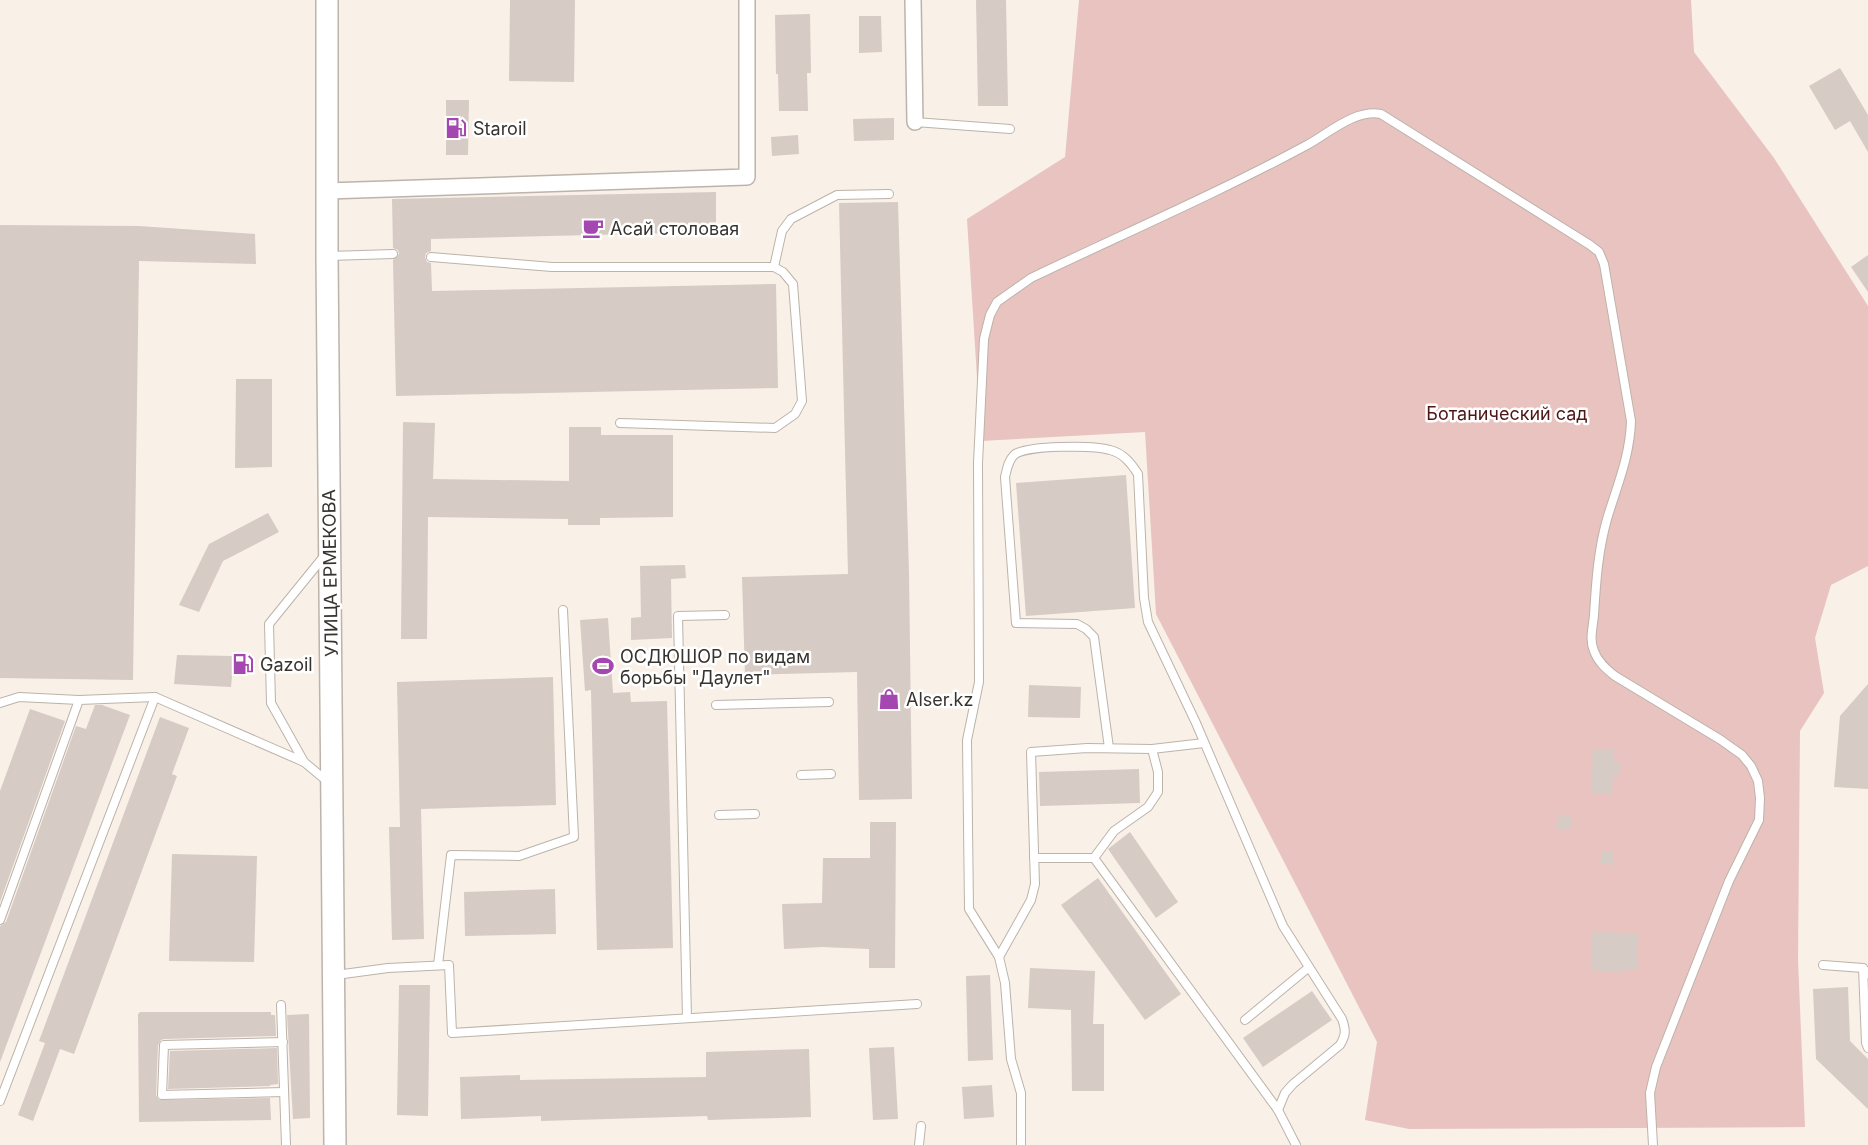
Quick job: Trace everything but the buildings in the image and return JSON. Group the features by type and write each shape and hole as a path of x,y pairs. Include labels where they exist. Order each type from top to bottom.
{"main road":[{"name":"УЛИЦА ЕРМЕКОВА","path":"327,0 329,549 335,1145"}],"street":[{"path":"327,191 747,177 747,0"},
{"path":"913,0 915,122"}],"lane":[{"path":"1021,1145 1021,1093 1011,1059 1005,983 999,957 969,909 967,740 979,682 978,463 984,339 990,315 997,302 1031,278 1278,161 1353,118 1371,112 1381,114 1599,252 1604,264 1631,421 1627,457 1599,556 1591,635 1593,650 1601,663 1615,676 1742,755 1752,766 1758,781 1761,798 1759,820 1730,881 1656,1067 1650,1093 1653,1145"},
{"path":"915,122 1010,129"},
{"path":"774,267 782,231 792,219 837,195 889,194"},
{"path":"327,256 393,254"},
{"path":"431,257 552,267 774,267 783,272 793,284 802,401 795,414 775,428 620,423"},
{"path":"1109,748 1094,637 1077,624 1016,623 1005,477 1009,462 1015,454 1025,450 1090,447 1111,450 1132,464 1138,474 1144,598 1148,622 1204,743 1283,926 1342,1019 1345,1028 1345,1037 1340,1045 1293,1084 1285,1093 1278,1110"},
{"path":"304,762 271,703 269,624 329,549"},
{"path":"438,965 451,855 519,856 574,837 563,610"},
{"path":"687,1018 678,616 725,615"},
{"path":"0,703 19,697 79,700 154,698 304,762 332,785"},
{"path":"0,1101 154,698"},
{"path":"0,920 79,700"},
{"path":"716,705 829,702"},
{"path":"999,957 1031,900 1035,884 1031,752 1152,748 1204,743"},
{"path":"1094,858 1114,831 1148,807 1158,792 1160,784 1152,748"},
{"path":"801,775 831,774"},
{"path":"719,814 755,814"},
{"path":"1034,858 1094,858"},
{"path":"1094,858 1278,1110 1296,1145"},
{"path":"333,975 388,968 449,965 452,1033 917,1004"},
{"path":"1823,965 1865,971 1866,1043 1868,1048"},
{"path":"1245,1020 1308,968"},
{"path":"282,1005 286,1145"},
{"path":"283,1042 164,1045 162,1095 284,1092"},
{"path":"919,1145 921,1126"}],"green space":[{"name":"Ботанический сад","path":"1079,0 1691,0 1694,52 1774,158 1868,306 1868,566 1831,585 1815,638 1824,693 1800,731 1798,960 1805,1127 1409,1129 1365,1120 1377,1042 1156,614 1145,432 981,441 967,219 1065,157"}],"place":[{"name":"Staroil","path":"456,128"},
{"name":"Асай столовая","path":"593,228"},
{"name":"Gazoil","path":"243,664"},
{"name":"ОСДЮШОР по видам борьбы \"Даулет\"","path":"603,666"},
{"name":"Alser.kz","path":"889,699"}]}
